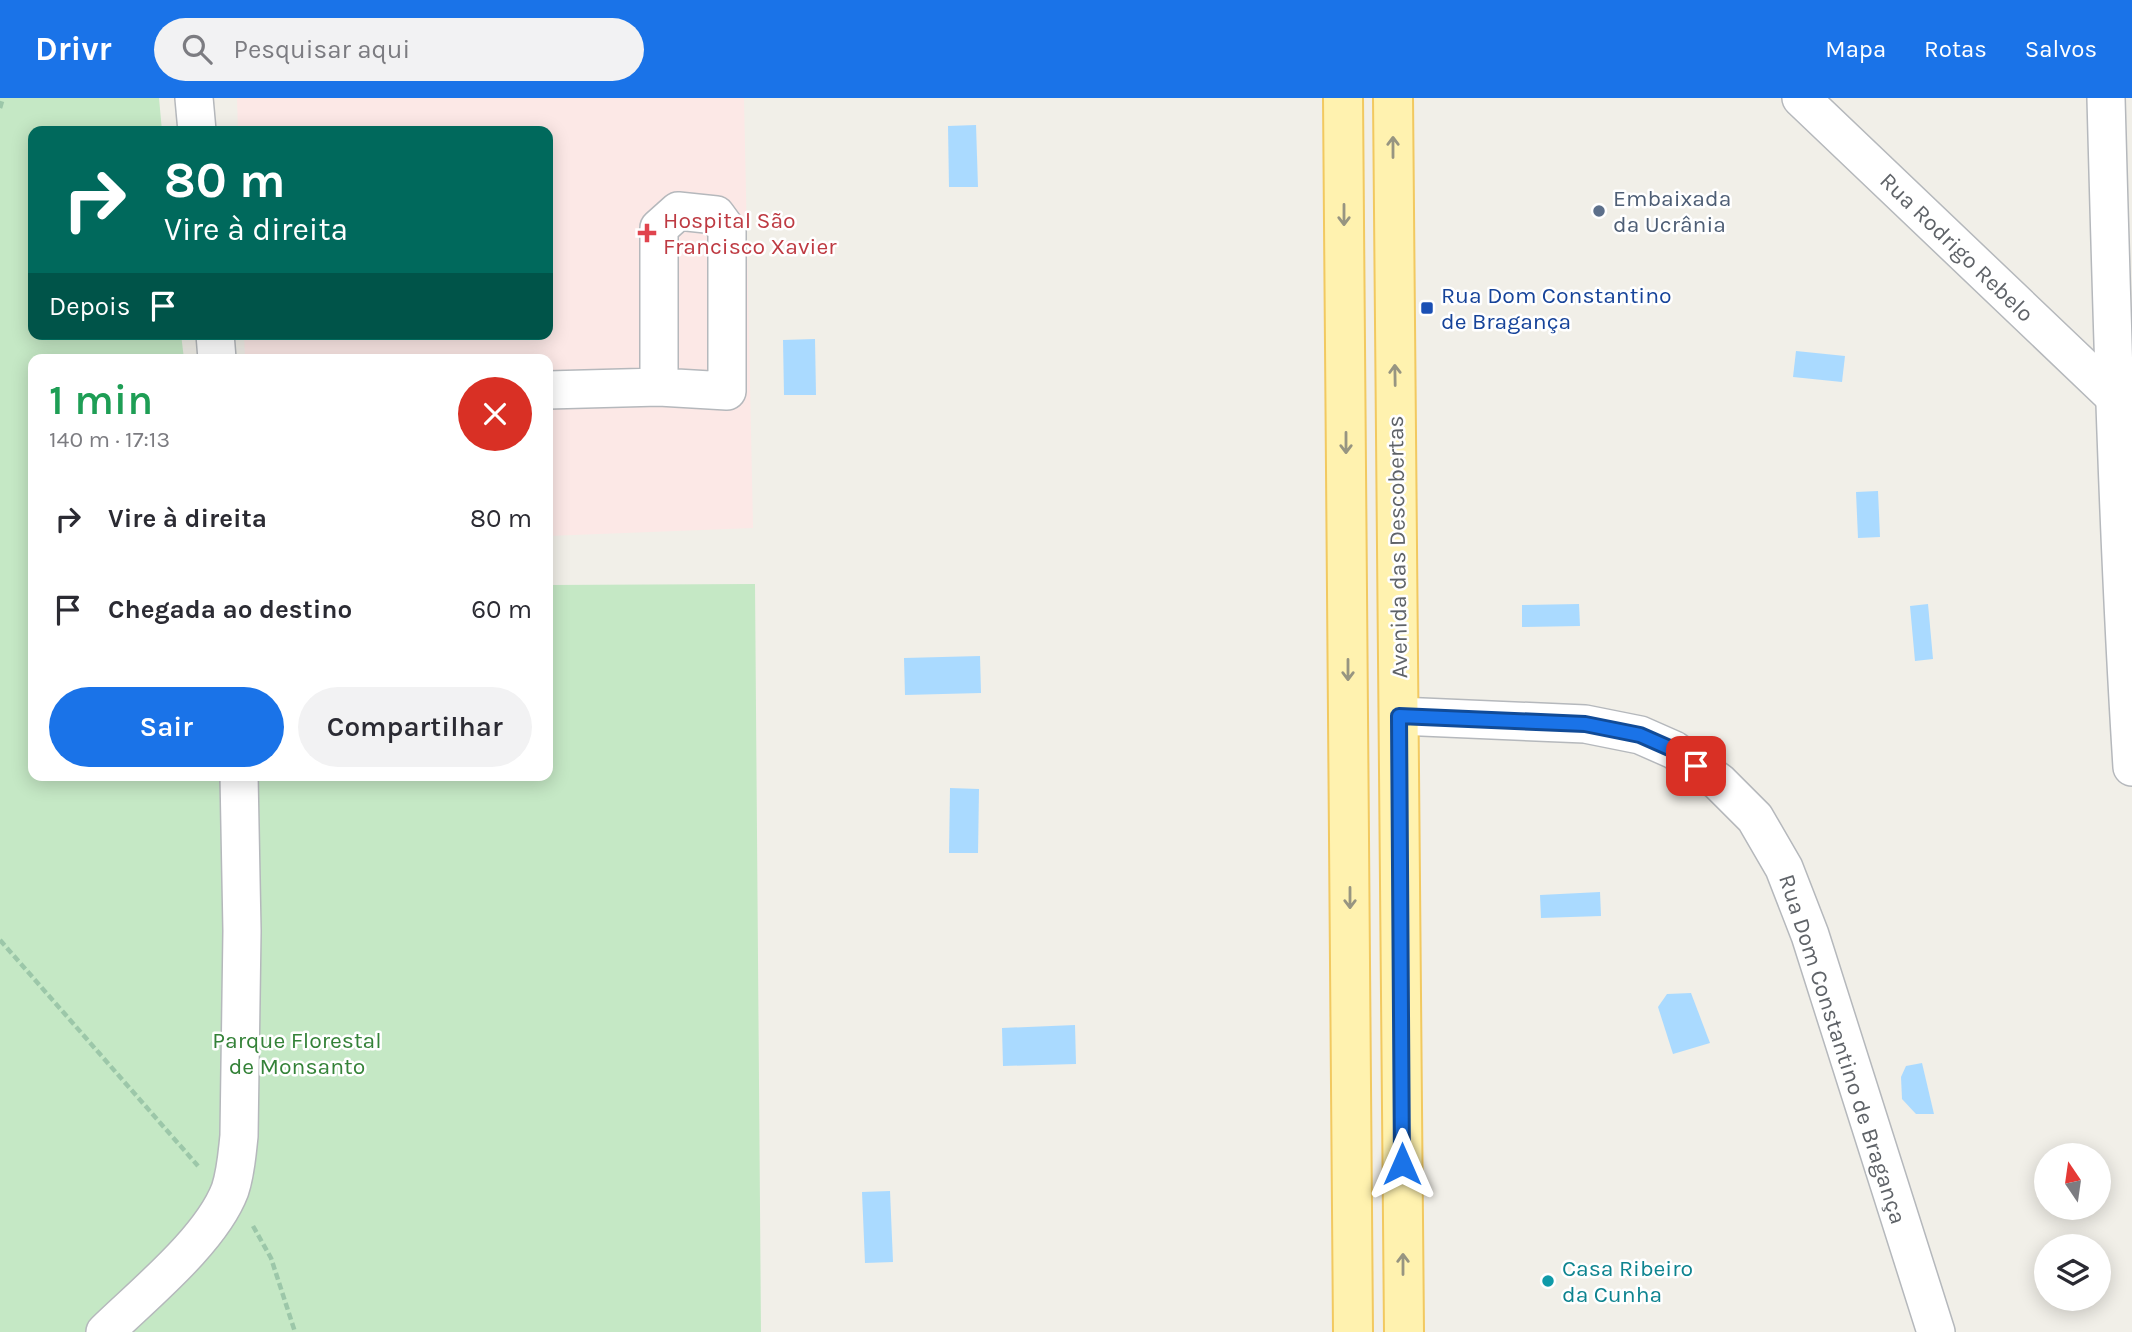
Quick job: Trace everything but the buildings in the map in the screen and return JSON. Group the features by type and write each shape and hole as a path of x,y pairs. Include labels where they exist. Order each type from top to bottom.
{"main road":[{"path":"1343,98 1353,1332"},
{"name":"Avenida das Descobertas","path":"1393,98 1404,1332"}],"street":[{"path":"194,98 197,126"},
{"name":"Rua Rodrigo Rebelo","path":"1801,98 2123,405"},
{"path":"2106,98 2123,405 2122,615 2132,767"},
{"path":"553,390 659,387 727,391 727,230 716,215 678,211 659,228 659,387"},
{"path":"2122,615 2132,577"},
{"name":"Rua Dom Constantino de Bragança","path":"1399,716 1585,724 1640,735 1674,750 1719,782 1755,818 1784,868 1810,935 1936,1332"},
{"path":"105,1332 201,1237 218,1214 229,1191 236,1166 239,1136 242,930 239,781"}],"path":[{"path":"0,108 3,98"},
{"path":"0,940 203,1171 229,1191 244,1210 271,1258 295,1332"}],"shaded area":[{"name":"Hospital São Francisco Xavier","path":"237,98 744,98 753,528 553,536 553,354 245,354 244,340 553,340 553,126 238,126"}],"green space":[{"name":"Parque Florestal de Monsanto","path":"0,98 159,98 162,126 28,126 28,340 182,340 183,354 28,354 28,781 553,781 553,585 755,584 761,1332 0,1332"}],"water":[{"path":"976,125 978,187 949,187 948,126"},
{"path":"815,339 816,395 784,395 783,340"},
{"path":"1796,351 1845,356 1842,382 1793,377"},
{"path":"1878,491 1880,537 1858,538 1856,492"},
{"path":"1579,604 1580,626 1522,627 1522,605"},
{"path":"1928,604 1933,659 1915,661 1910,606"},
{"path":"980,656 981,693 905,695 904,658"},
{"path":"950,788 979,789 978,853 949,853"},
{"path":"1600,892 1601,916 1541,918 1540,895"},
{"path":"1691,993 1710,1043 1673,1054 1658,1007 1667,994"},
{"path":"1075,1025 1076,1064 1003,1066 1002,1028"},
{"path":"1922,1063 1934,1114 1916,1114 1902,1099 1901,1077 1906,1066"},
{"path":"890,1191 893,1262 865,1263 862,1192"}],"place":[{"name":"Embaixada da Ucrânia","path":"1599,211"},
{"name":"Hospital São Francisco Xavier","path":"647,233"},
{"name":"Rua Dom Constantino de Bragança","path":"1427,308"},
{"name":"Casa Ribeiro da Cunha","path":"1548,1281"}],"route":[{"path":"1402,1164 1399,716 1585,724 1640,735 1674,750 1696,766"}]}
